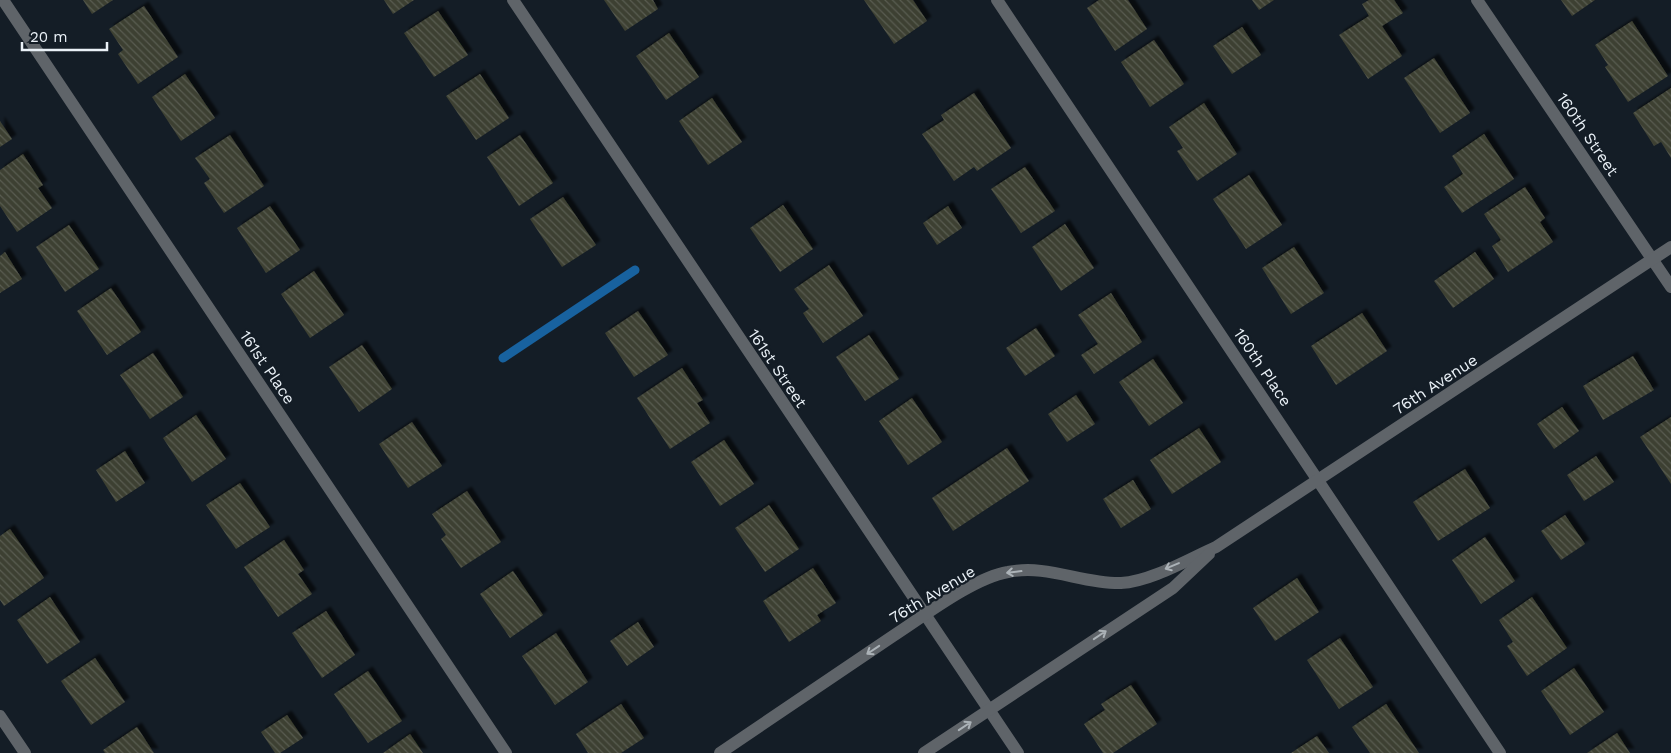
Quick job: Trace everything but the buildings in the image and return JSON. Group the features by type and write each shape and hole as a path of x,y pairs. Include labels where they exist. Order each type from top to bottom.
{"street":[{"name":"161st Place","path":"3,0 506,753"},
{"name":"161st Street","path":"512,0 1018,753"},
{"name":"160th Place","path":"997,0 1500,753"},
{"name":"160th Street","path":"1477,0 1671,287"},
{"name":"76th Avenue","path":"720,753 925,615 985,580 1008,572 1035,570 1061,572 1095,581 1122,583 1141,580 1216,547 1671,247"},
{"name":"76th Avenue","path":"924,753 1173,588 1216,547"},
{"path":"0,716 25,753"}],"waterway":[{"path":"503,358 635,270"}]}
